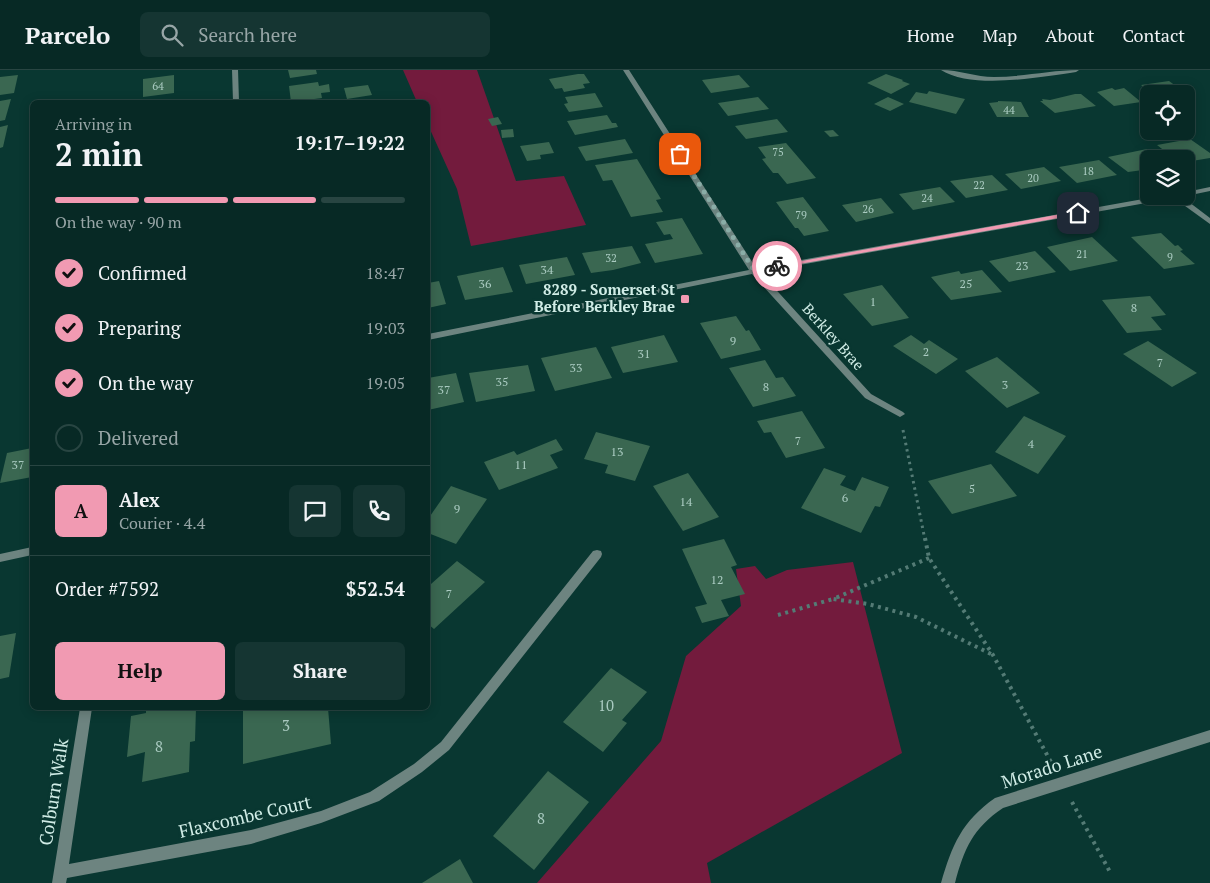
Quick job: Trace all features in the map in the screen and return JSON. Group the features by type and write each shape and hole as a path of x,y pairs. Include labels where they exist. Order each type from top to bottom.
{"street":[{"path":"235,70 236,100"},
{"name":"Berkley Brae","path":"626,70 754,270 868,396 900,414"},
{"path":"944,70 974,78 1000,80 1076,70"},
{"path":"1195,192 1210,189"},
{"path":"430,338 754,270 1140,202"},
{"path":"1187,205 1210,222"},
{"path":"0,558 30,551"},
{"name":"Flaxcombe Court","path":"60,877 250,838 321,818 374,797 418,768 445,746 597,554"},
{"name":"Colburn Walk","path":"60,877 86,710"},
{"name":"Morado Lane","path":"948,883 954,859 966,835 982,814 1000,803 1210,736"}],"path":[{"path":"833,599 868,604 916,617 993,655 929,558 900,414"},
{"path":"778,615 833,599 929,558"}],"shaded area":[{"path":"403,70 477,70 516,181 564,176 586,225 471,246 457,189 430,129 430,100 416,100"},
{"path":"853,562 902,753 707,863 711,883 537,883 661,741 686,656 741,606 736,569 755,566 766,579 787,570"}],"building":[{"path":"288,70 316,70 317,74 290,78"},
{"path":"584,74 590,83 583,84 585,88 564,92 562,88 555,89 549,79"},
{"path":"886,74 910,84 891,94 867,83"},
{"path":"18,75 14,93 0,95 0,77"},
{"path":"174,75 174,93 143,97 143,79"},
{"path":"739,75 750,87 711,93 702,80"},
{"path":"1169,81 1175,85 1141,85"},
{"path":"318,82 319,86 329,84 330,92 321,93 322,98 291,100 289,86"},
{"path":"368,85 372,95 347,99 344,88"},
{"path":"1112,88 1115,90 1124,88 1140,102 1114,106 1097,92"},
{"path":"929,91 965,99 956,114 909,102 916,92 927,94"},
{"path":"595,93 603,107 569,112 564,104 568,103 565,97"},
{"path":"1081,94 1096,106 1055,113 1040,101 1043,101 1042,99 1050,100"},
{"path":"758,97 769,109 728,116 718,103"},
{"path":"888,97 904,104 890,111 874,104"},
{"path":"11,99 5,120 0,121 0,101"},
{"path":"998,101 1021,102 1029,117 997,117 989,103"},
{"path":"607,115 612,123 616,123 618,127 575,135 567,121"},
{"path":"498,117 502,124 492,126 488,119"},
{"path":"777,119 788,132 746,139 735,126"},
{"path":"8,125 3,147 0,148 0,127"},
{"path":"513,129 514,137 502,138 501,130"},
{"path":"833,130 839,136 830,137 824,131"},
{"path":"625,139 633,153 586,161 578,147"},
{"path":"1191,140 1210,153 1210,158 1195,160 1195,150 1163,150 1157,145"},
{"path":"549,142 554,153 540,155 541,159 527,161 520,146"},
{"path":"786,143 816,178 787,184 778,173 773,173 762,159 766,158 758,147"},
{"path":"1140,150 1140,170 1128,172 1108,157"},
{"path":"637,159 661,199 656,200 663,212 631,217 612,180 603,181 595,165"},
{"path":"1099,160 1117,175 1077,183 1059,167"},
{"path":"1044,167 1061,181 1021,189 1005,174"},
{"path":"992,175 1008,190 966,198 950,181"},
{"path":"940,187 955,202 913,210 899,194"},
{"path":"803,197 829,231 804,236 798,228 795,228 776,202"},
{"path":"881,198 894,213 856,222 842,205"},
{"path":"682,218 703,254 655,263 645,244 673,239 670,234 664,235 656,222"},
{"path":"1161,233 1175,246 1178,245 1183,250 1180,251 1195,264 1164,269 1131,237"},
{"path":"1092,237 1118,261 1070,271 1047,247"},
{"path":"632,246 641,263 613,270 591,273 582,253"},
{"path":"1035,251 1056,272 1009,282 989,261"},
{"path":"567,257 575,275 526,284 519,265"},
{"path":"503,267 513,292 465,300 457,276"},
{"path":"982,270 1002,292 951,300 931,277 959,271 961,274"},
{"path":"439,281 446,304 430,308 430,283"},
{"path":"882,285 909,318 872,326 843,294"},
{"path":"1150,296 1166,315 1151,317 1162,330 1127,333 1102,300"},
{"path":"736,316 746,331 749,330 761,350 721,359 700,323"},
{"path":"664,335 678,362 623,373 611,347"},
{"path":"911,335 924,344 929,340 958,359 936,374 893,346"},
{"path":"1148,341 1197,373 1172,387 1123,354"},
{"path":"596,347 612,378 555,391 541,358"},
{"path":"997,357 1040,393 1007,408 965,371"},
{"path":"765,360 776,378 783,377 796,396 753,407 729,368"},
{"path":"528,365 535,391 476,402 469,373"},
{"path":"456,373 464,402 430,410 430,378"},
{"path":"802,411 825,448 786,458 771,432 764,433 757,421"},
{"path":"1024,416 1066,436 1038,474 995,452"},
{"path":"596,432 650,446 635,481 605,473 608,465 584,459"},
{"path":"556,439 563,450 550,455 558,468 499,490 484,462 514,451 517,455"},
{"path":"30,448 30,477 0,483 7,453"},
{"path":"991,464 1017,496 952,514 928,481"},
{"path":"824,468 846,476 840,485 855,491 862,477 889,487 880,507 875,506 861,533 801,508"},
{"path":"688,473 719,517 683,531 653,486"},
{"path":"451,486 487,499 456,544 430,534 430,516"},
{"path":"724,539 737,565 731,567 745,594 721,600 729,616 702,623 695,607 707,604 682,549"},
{"path":"457,561 485,582 434,629 430,626 431,584"},
{"path":"16,633 9,677 0,679 0,636"},
{"path":"611,668 647,692 622,720 627,723 603,752 563,722"},
{"path":"146,710 196,710 195,741 190,742 189,772 142,782 145,752 127,757 131,716 146,713"},
{"path":"243,710 328,710 331,744 243,764"},
{"path":"548,771 589,802 534,870 493,836"},
{"path":"460,859 473,883 422,883"}],"way so far":[{"path":"680,154 754,270 777,266"}],"place":[{"name":"8289 - Somerset St Before Berkley Brae","path":"685,299"}],"route":[{"path":"777,266 1078,213"}]}
